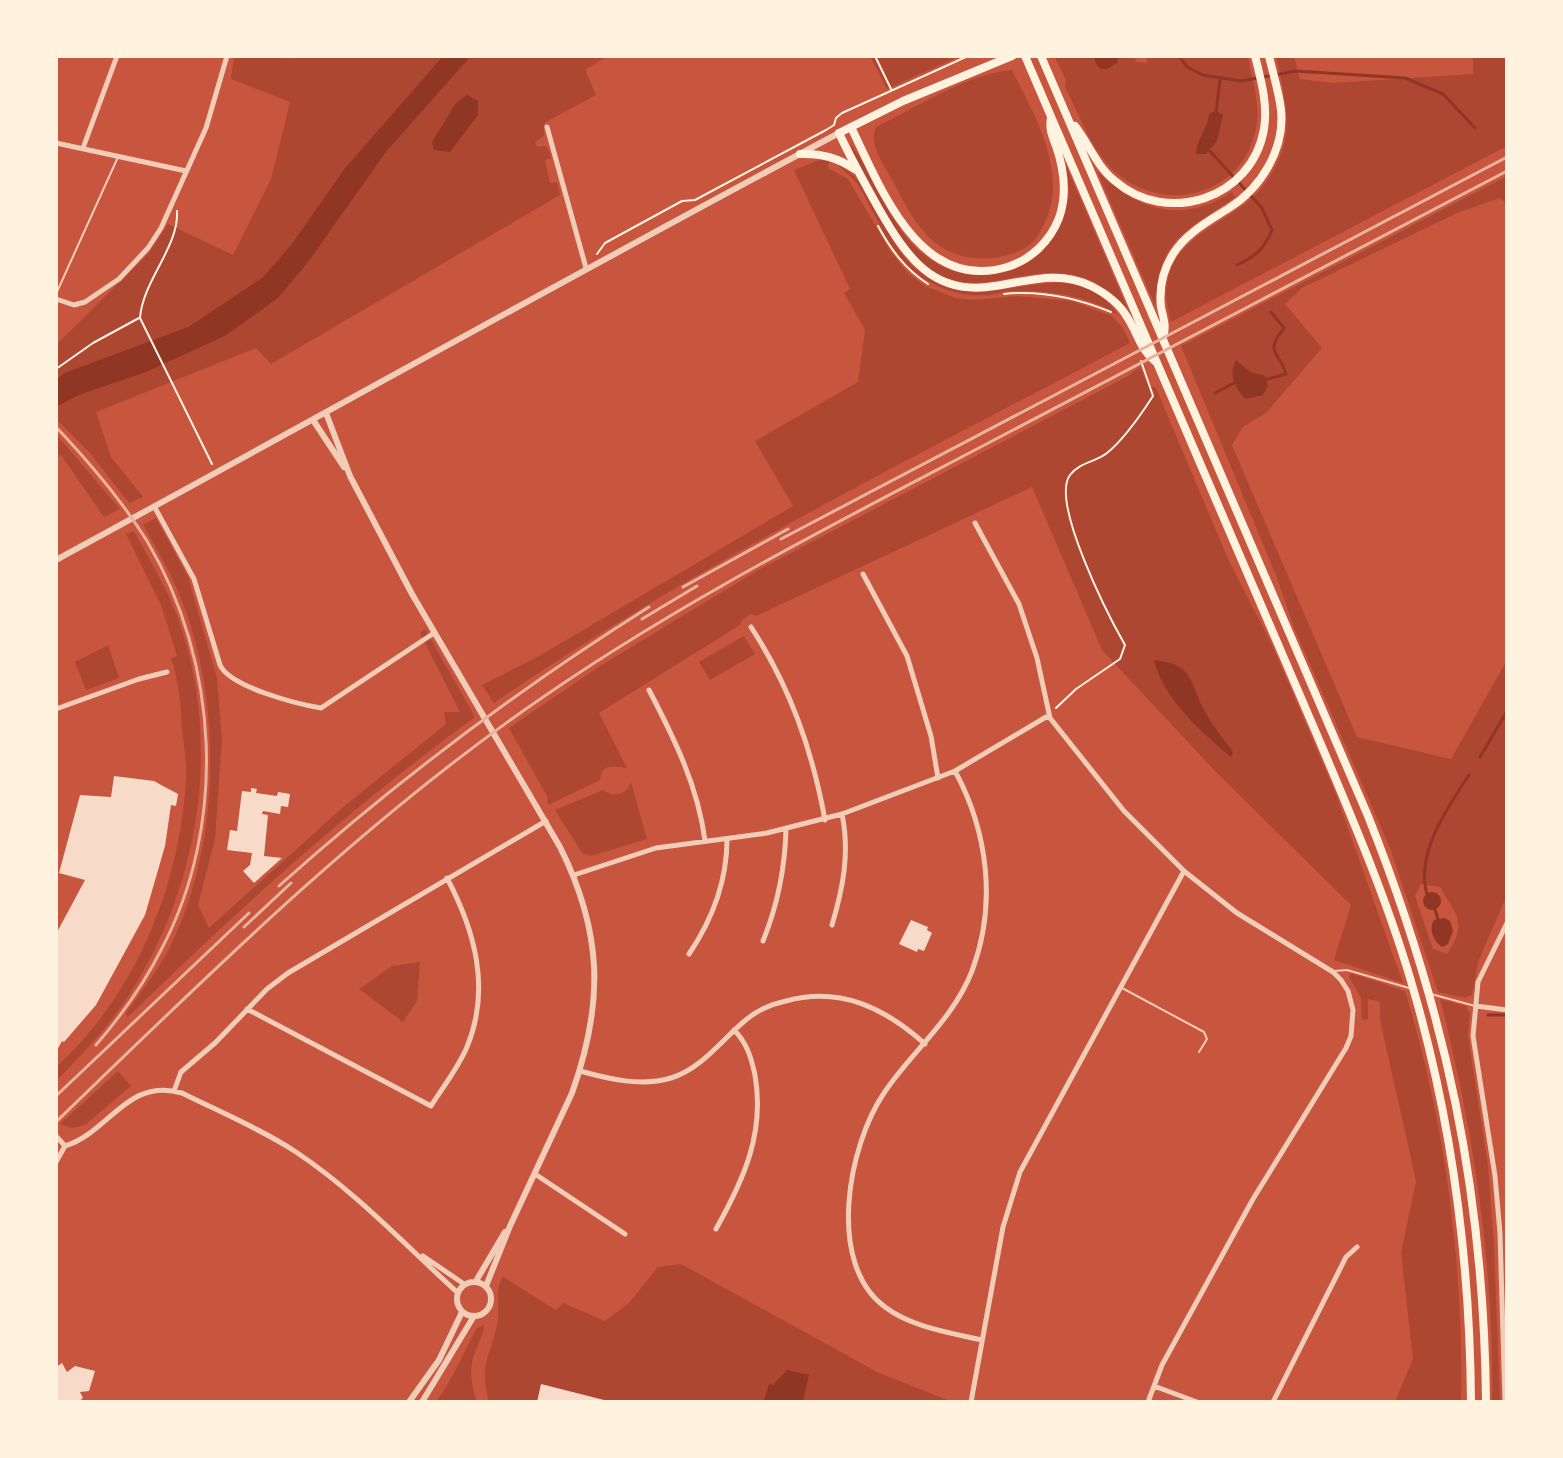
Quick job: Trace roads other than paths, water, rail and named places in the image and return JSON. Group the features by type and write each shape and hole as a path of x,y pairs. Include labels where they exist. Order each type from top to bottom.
{"main road":[{"path":"1012,56 903,101 839,133 857,171 908,256 922,269 954,286 973,289 1036,278 1072,279 1088,284 1116,302 1138,329"},
{"path":"1025,56 1138,329 1157,362 1354,821 1414,989 1448,1132 1468,1303 1471,1402"},
{"path":"1067,115 1101,166 1114,181 1132,193 1151,201 1188,204 1206,199 1236,181 1255,156 1264,131 1263,91 1255,56"},
{"path":"1043,59 1159,319 1163,337 1368,816 1404,912 1429,993 1462,1130 1476,1218 1483,1302 1486,1402"},
{"path":"1159,319 1163,279 1175,250 1185,238 1247,194 1266,171 1279,140 1281,118 1270,61"},
{"path":"851,127 901,221 919,245 936,259 956,268 992,271 1029,257 1051,234 1059,218 1064,186 1059,158 1049,130 1051,117"},
{"path":"800,154 817,153 834,158 857,171"}],"street":[{"path":"83,148 117,56"},
{"path":"56,297 74,305 85,302 119,279 148,248 161,228 206,128 227,56"},
{"path":"547,127 586,268"},
{"path":"56,560 586,268 839,133"},
{"path":"56,143 186,171"},
{"path":"326,413 350,476"},
{"path":"313,420 350,476 434,633 546,821 574,875 592,930 596,966 592,1026 580,1071 486,1286"},
{"path":"154,506 194,579 223,673 233,679 321,708 434,633"},
{"path":"975,523 1019,604 1037,658 1050,718 1124,811 1184,871 1258,928 1333,972 1348,991 1353,1010 1351,1036 1346,1048 1253,1199 1148,1402"},
{"path":"863,574 907,656 931,736 938,778"},
{"path":"751,627 772,658 798,716 818,780 825,820"},
{"path":"56,709 167,672"},
{"path":"649,690 676,742 692,784 705,841"},
{"path":"574,875 656,848 727,839 825,820 955,771 1046,717 1050,718"},
{"path":"955,771 979,829 986,880 986,906 979,948 965,986 945,1019 882,1096 861,1142 852,1177 850,1203 853,1255 862,1283 882,1306 906,1319 982,1340"},
{"path":"832,925 846,859 842,814"},
{"path":"174,1091 181,1072 215,1043 267,989 319,953 546,821"},
{"path":"763,941 781,887 786,829"},
{"path":"689,954 701,936 719,893 727,839"},
{"path":"971,1402 1003,1227 1020,1172 1184,871"},
{"path":"247,1009 431,1106 468,1045 479,996 477,954 470,927 447,878"},
{"path":"1505,1402 1500,1233 1495,1176 1473,1036 1478,982 1507,923"},
{"path":"580,1071 631,1081 671,1078 697,1066 751,1015 796,998 831,997 874,1007 891,1016 925,1044"},
{"path":"1476,1006 1507,1010"},
{"path":"716,1229 748,1167 758,1119 751,1057 743,1039 734,1030"},
{"path":"56,1162 65,1146 77,1142 138,1095 151,1090 174,1091 293,1150 323,1171 412,1248 458,1293"},
{"path":"56,1136 65,1146"},
{"path":"535,1174 625,1234"},
{"path":"476,1281 510,1226"},
{"path":"1273,1402 1346,1257 1357,1247"},
{"path":"412,1248 464,1284"},
{"path":"476,1281 486,1286 491,1304 482,1314 474,1316 462,1312 458,1306 458,1293 464,1284 476,1281"},
{"path":"409,1402 439,1360 462,1312"},
{"path":"422,1402 474,1316"},
{"path":"1154,1386 1197,1402"}],"lane":[{"path":"56,297 118,156"},
{"path":"1333,972 1347,970 1414,989"},
{"path":"1121,987 1204,1032 1207,1039 1199,1052"},
{"path":"1429,993 1476,1006"}],"waterway":[{"path":"1179,56 1187,67 1203,75 1241,81 1296,71 1405,78 1443,94 1475,128"},
{"path":"1216,112 1220,80"},
{"path":"1208,149 1262,208 1272,230 1258,252 1237,265"},
{"path":"1264,380 1286,374 1274,348 1284,328 1271,312"},
{"path":"1215,393 1236,382"},
{"path":"1480,757 1507,711"},
{"path":"1428,897 1425,865 1429,849 1443,817 1469,775"},
{"path":"1434,907 1438,919"},
{"path":"1488,1015 1507,1015"}],"railway":[{"path":"781,539 1507,157"},
{"path":"56,1122 224,960 340,856 460,757 579,673 695,601 814,535 1507,171"},
{"path":"56,427 127,511 147,541 171,588 189,638 201,690 206,744 205,797 197,850 183,901 147,975 96,1045"},
{"path":"683,587 788,529"},
{"path":"642,619 697,586"},
{"path":"279,886 367,810 458,739 552,671 649,607"},
{"path":"244,927 291,883"},
{"path":"56,1096 249,913"}]}
